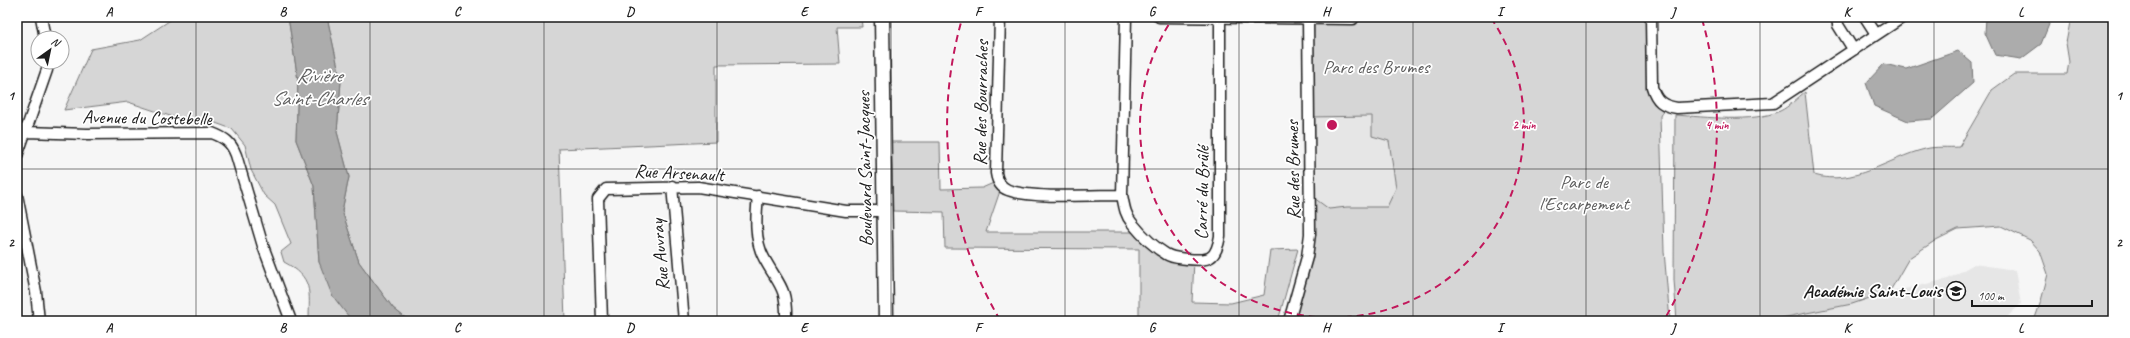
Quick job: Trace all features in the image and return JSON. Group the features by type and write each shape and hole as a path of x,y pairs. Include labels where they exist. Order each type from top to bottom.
{"street":[{"path":"41,17 43,30"},
{"name":"Boulevard Saint-Jacques","path":"882,17 886,321"},
{"name":"Rue des Bourraches","path":"1000,17 996,173 998,181 1008,190 1033,194 1122,195"},
{"name":"Carré du Brûlé","path":"1126,17 1122,195 1124,209 1131,223 1167,255 1178,258 1200,260 1209,259 1214,254 1220,236 1220,17"},
{"path":"1159,17 1308,17 1353,19"},
{"name":"Rue des Brumes","path":"1289,321 1307,257 1310,234 1308,17"},
{"path":"1651,17 1652,87 1654,95 1665,106 1677,108 1773,103 1903,17"},
{"path":"1837,17 1838,25 1853,49"},
{"path":"1865,17 1876,34"},
{"path":"17,156 22,130 47,70"},
{"name":"Avenue du Costebelle","path":"22,130 87,134 212,133 223,137 232,144 263,246 291,321"},
{"name":"Rue Auvray","path":"672,186 684,321"},
{"name":"Rue Arsenault","path":"602,321 598,201 601,193 606,189 613,187 698,187 846,211 884,211"},
{"path":"17,195 36,292 39,321"},
{"path":"758,196 757,233 763,257 778,278 784,292 786,321"}],"shaded area":[{"path":"1504,114 1405,269 1310,195 1309,117"},
{"name":"Académie Saint-Louis","path":"1974,264 2015,270 2021,304 2006,318 2007,321 1765,321 1948,279"}],"green space":[{"path":"175,17 288,17 298,80 296,140 314,186 319,262 352,321 309,321 308,286 301,274 284,262 281,252 291,244 275,205 264,195 251,170 245,145 232,129 210,121 185,121 128,102 64,110 91,49 140,40"},
{"path":"327,17 861,17 862,27 837,27 840,64 716,65 716,142 559,149 565,321 409,321 393,308 359,262 342,211 349,177 337,132 341,81"},
{"path":"1651,17 1652,87 1665,106 1660,116 1664,251 1670,321 1289,321 1303,268 1310,195 1329,209 1347,207 1387,207 1396,188 1389,141 1372,136 1372,116 1309,117 1308,18"},
{"path":"2071,17 2113,17 2113,321 2034,321 2048,274 2040,251 2030,240 2001,226 1958,229 1936,240 1909,258 1890,291 1852,304 1766,321 1677,321 1674,280 1675,115 1714,118 1743,118 1769,115 1790,105 1805,92 1814,175 1829,178 1857,174 1925,149 1959,147 1992,90 2014,74 2067,74 2069,62 2066,43"},
{"path":"891,142 940,142 941,189 982,188 998,181 1001,188 986,232 1141,232 1156,247 1194,260 1192,302 1231,303 1264,295 1270,250 1298,249 1278,321 1139,321 1139,249 945,248 944,212 893,211"}],"water":[{"name":"Rivière Saint-Charles","path":"288,17 327,17 341,81 337,132 349,177 342,211 359,262 393,308 409,321 352,321 332,295 319,262 314,186 296,140 298,80"},
{"path":"1986,17 2052,17 2041,44 2021,59 1995,55 1985,33"},
{"path":"1958,51 1972,63 1973,83 1932,119 1908,121 1874,106 1866,83 1884,64 1906,69"}],"place":[{"name":"Académie Saint-Louis","path":"1956,291"}],"park label":[{"name":"Parc des Brumes","path":"1376,67"},
{"name":"Parc de l'Escarpement","path":"1584,193"}]}
